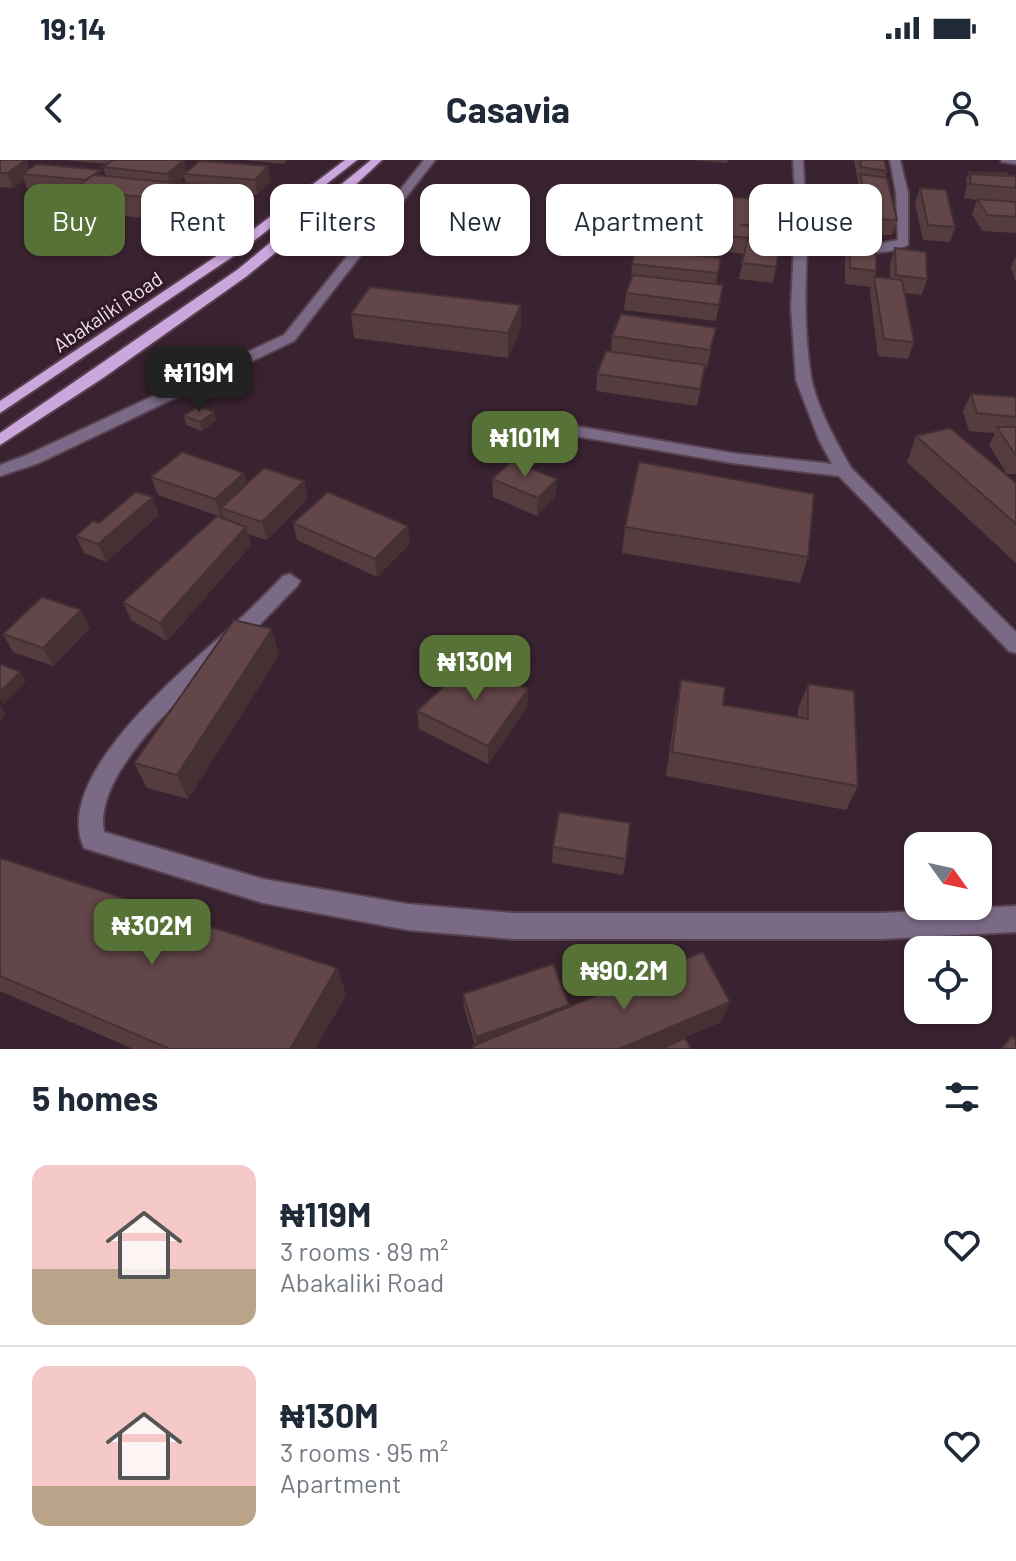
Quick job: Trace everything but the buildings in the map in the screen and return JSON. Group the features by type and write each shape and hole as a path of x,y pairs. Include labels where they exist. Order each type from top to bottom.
{"main road":[{"name":"Abakaliki Road","path":"0,408 237,248 352,160"},
{"name":"Abakaliki Road","path":"0,440 112,365 270,251 377,160"}],"street":[{"path":"0,471 33,459 289,338 430,160"},
{"path":"798,160 800,184"},
{"path":"882,250 897,247 904,242 901,180 895,160"},
{"path":"1006,160 1016,161"},
{"path":"800,256 798,307 804,380 827,440 844,471 1016,645"},
{"path":"500,418 732,458 844,471"},
{"path":"290,581 240,632 161,702 123,748 90,810 89,830 93,840 263,891 408,917 514,926 882,926 1016,919"}]}
